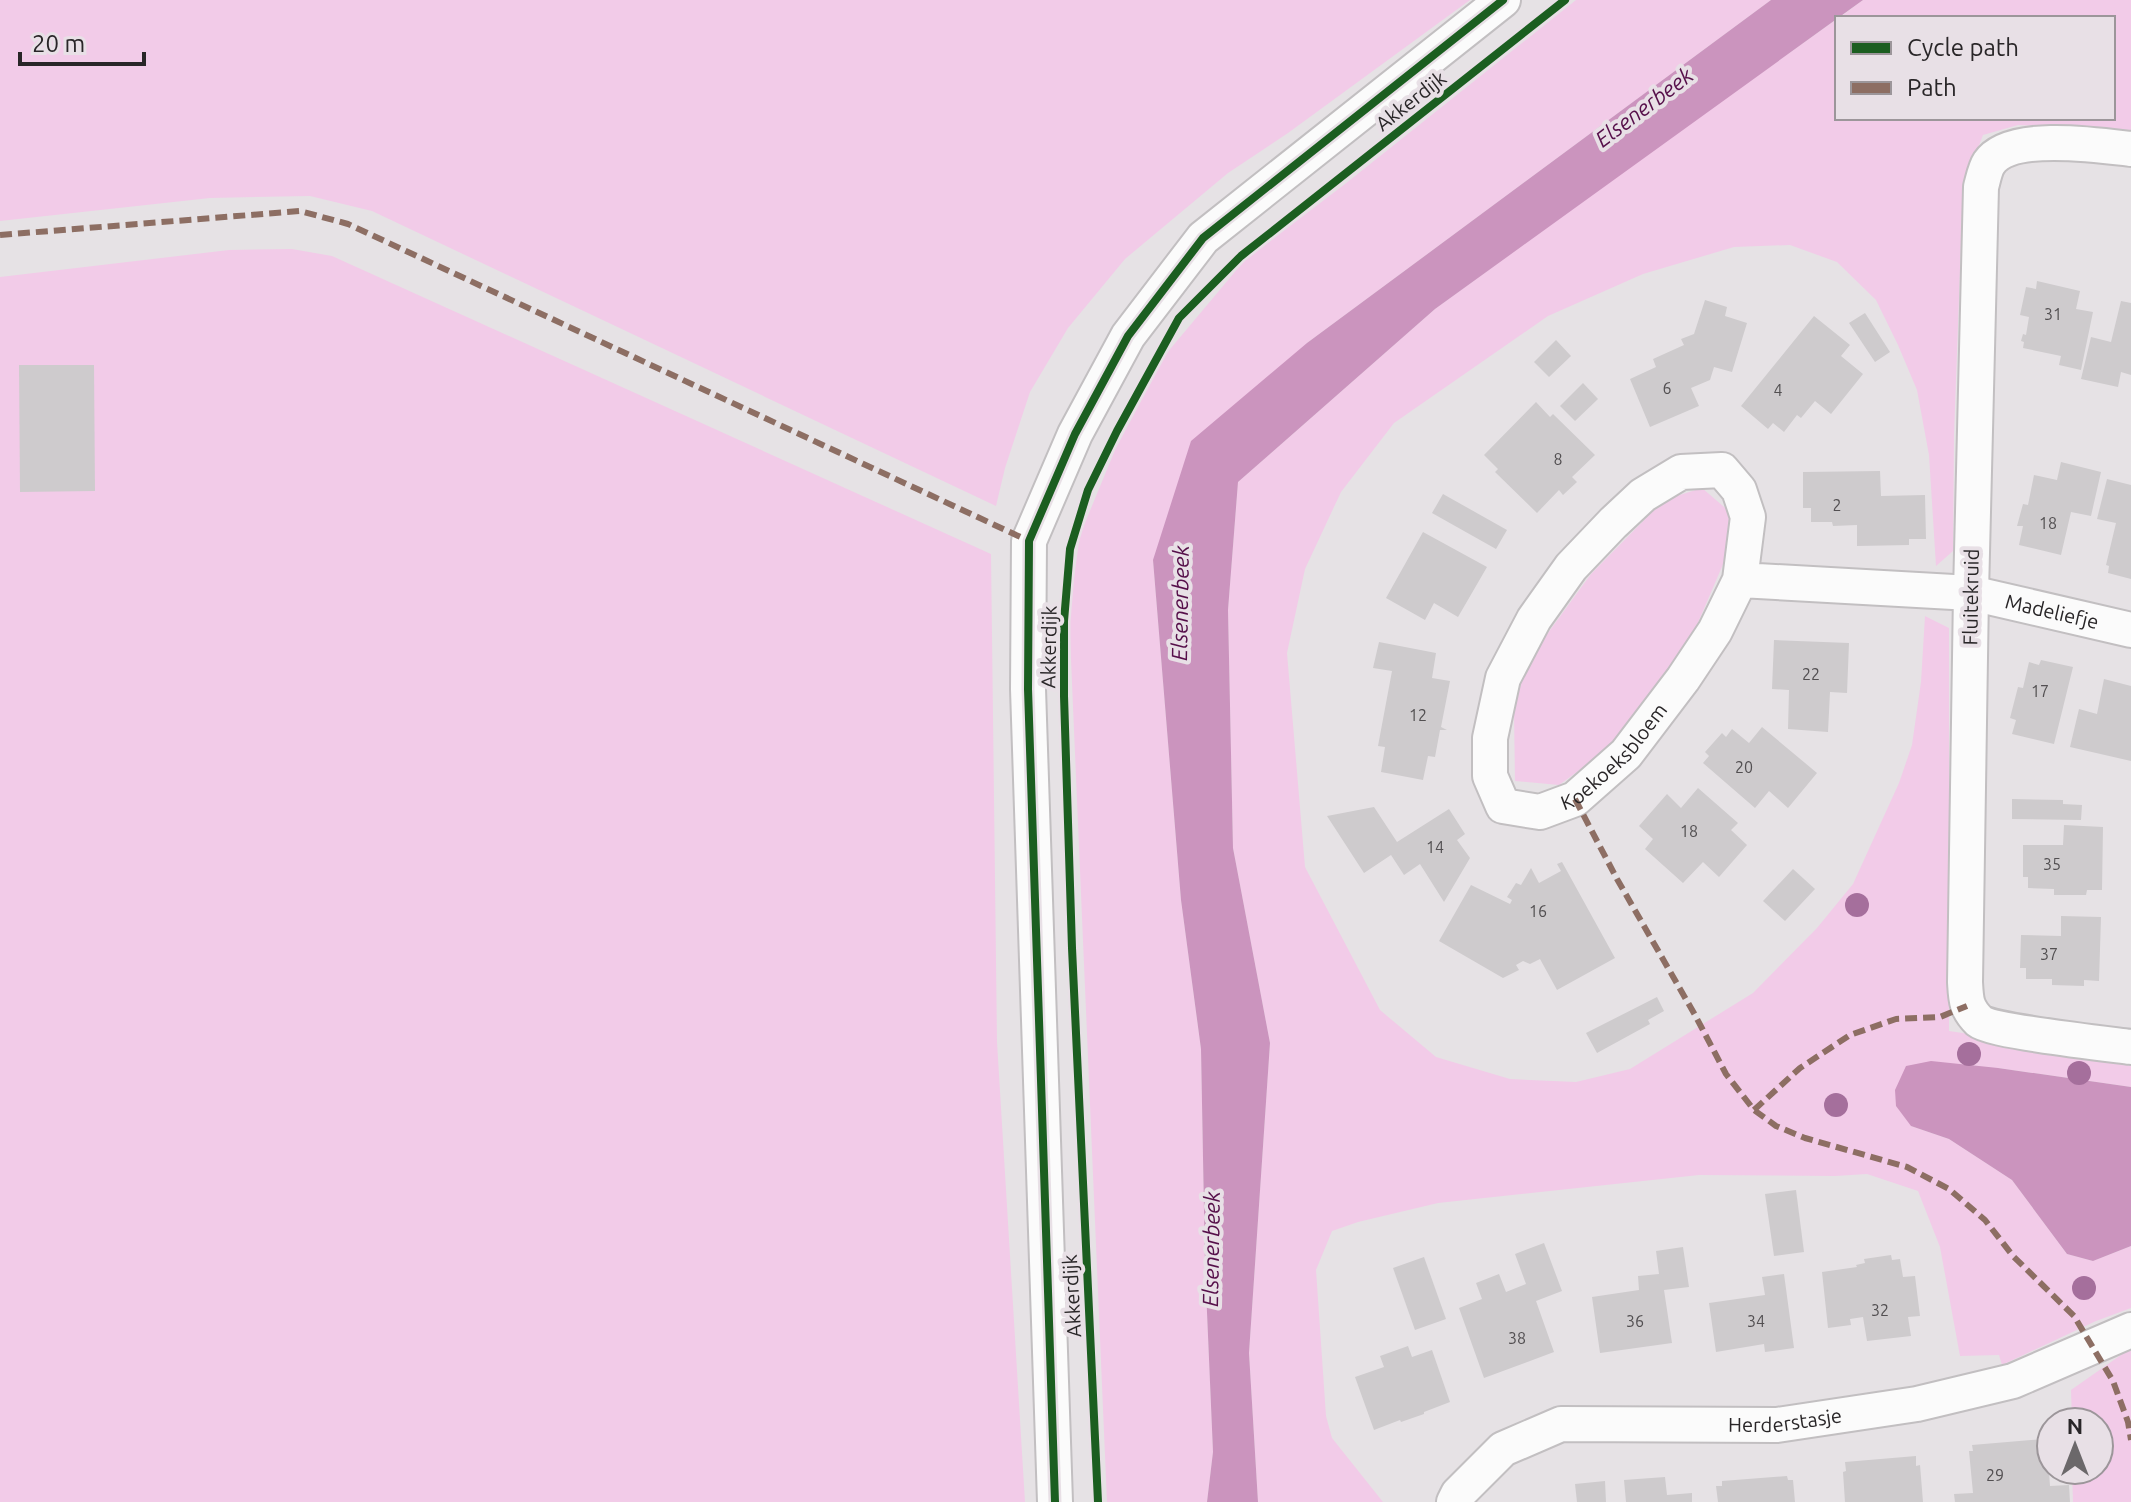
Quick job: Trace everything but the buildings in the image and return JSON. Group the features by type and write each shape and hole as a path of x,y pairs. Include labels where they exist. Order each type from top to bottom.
{"street":[{"name":"Akkerdijk","path":"1055,1502 1029,705 1029,541 1075,434 1128,336 1203,238 1503,0"},
{"name":"Fluitekruid","path":"2131,149 2073,142 2003,150 1988,164 1981,187 1965,982 1967,1006 1982,1024 2131,1047"},
{"name":"Koekoeksbloem","path":"1722,470 1739,490 1748,517 1740,580 1715,631 1626,754 1575,799 1540,812 1503,806 1490,776 1490,738 1503,678 1534,619 1571,567 1613,523 1643,495 1681,472 1722,470"},
{"path":"1740,580 1971,593"},
{"name":"Madeliefje","path":"1971,593 2131,630"},
{"name":"Herderstasje","path":"1454,1502 1458,1494 1503,1449 1561,1424 1777,1425 1917,1404 2013,1381 2131,1330"}],"shaded area":[{"path":"0,0 1470,0 1228,173 1125,259 1068,328 1030,392 996,506 372,211 310,196 210,198 0,221"},
{"path":"1576,0 1771,0 1307,343 1153,560 1181,900 1201,1049 1205,1266 1213,1452 1207,1502 1107,1502 1069,613 1080,535 1115,450 1166,354 1244,261"},
{"path":"1863,0 2131,0 2131,130 2018,125 1983,135 1963,187 1953,551 1936,566 1929,455 1917,390 1876,300 1837,262 1790,245 1734,247 1643,274 1548,316 1394,423 1341,492 1305,569 1287,653 1305,867 1380,1010 1436,1057 1510,1079 1576,1082 1630,1069 1753,993 1817,928 1853,884 1899,783 1912,745 1921,682 1925,616 1949,628 1949,1031 2131,1058 2131,1087 1998,1068 1911,1126 1949,1139 2012,1180 2067,1254 2093,1261 2131,1246 2131,1308 2002,1365 1999,1355 1960,1356 1940,1247 1918,1191 1867,1174 1699,1175 1438,1203 1332,1231 1316,1270 1326,1416 1332,1438 1383,1502 1258,1502 1249,1353 1270,1043 1233,848 1228,610 1238,482 1435,309 1835,20 1835,120 2115,120 2115,16 1842,16"},
{"path":"292,249 332,256 991,554 997,1042 1025,1502 0,1502 0,277 229,250"},
{"path":"1702,488 1730,512 1727,555 1691,639 1614,745 1559,785 1515,781 1514,712 1526,663 1591,574 1664,500"},
{"path":"2131,1348 2131,1502 2073,1502 2072,1486 2115,1486 2115,1406 2072,1406 2071,1390"}],"water":[{"name":"Elsenerbeek","path":"1771,0 1863,0 1841,16 1835,16 1835,20 1435,309 1238,482 1228,610 1233,848 1270,1043 1249,1353 1258,1502 1207,1502 1213,1452 1205,1266 1201,1049 1181,900 1153,560 1191,441 1307,343"},
{"path":"1931,1061 2131,1087 2131,1246 2093,1261 2067,1254 2012,1180 1949,1139 1911,1126 1896,1106 1895,1090 1906,1066"}],"marked path":[{"path":"0,235 300,211 348,224 1029,541"},
{"path":"1575,799 1726,1074 1754,1110 1776,1126 1805,1138 1907,1167 1949,1189 1985,1220 2013,1256 2074,1316 2113,1381 2131,1440"},
{"path":"1754,1110 1800,1068 1850,1035 1896,1019 1940,1017 1967,1006"}],"cycle path":[{"path":"1055,1502 1028,689 1029,541 1075,434 1128,336 1203,238 1503,0"},
{"path":"1098,1502 1072,948 1064,696 1064,621 1070,549 1088,490 1179,318 1241,256 1565,0"}]}
